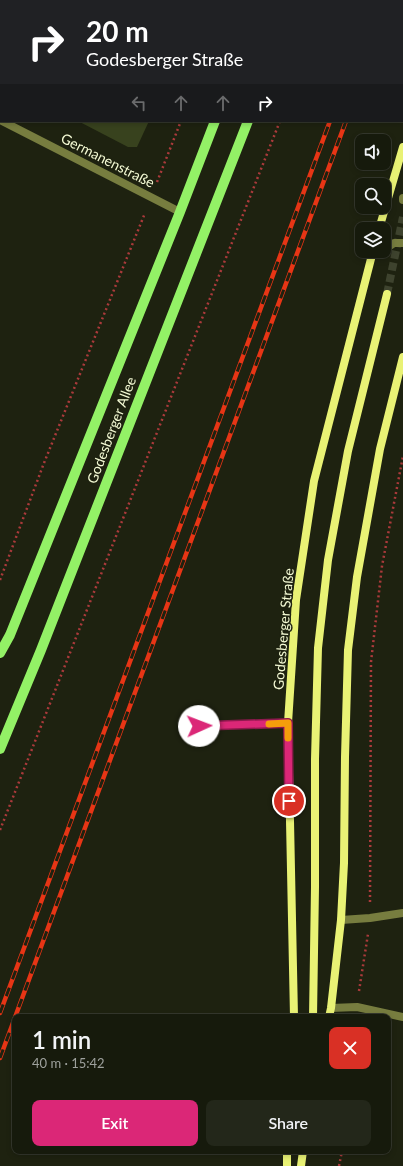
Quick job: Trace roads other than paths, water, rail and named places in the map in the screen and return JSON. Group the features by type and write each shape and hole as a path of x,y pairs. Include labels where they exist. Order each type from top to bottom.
{"main road":[{"name":"Godesberger Allee","path":"0,653 10,634 180,212 215,122"},
{"name":"Godesberger Allee","path":"0,749 41,650 248,122"}],"street":[{"name":"Germanenstraße","path":"3,122 180,212"},
{"path":"381,222 403,147"},
{"path":"391,246 403,243"},
{"name":"Godesberger Straße","path":"294,1014 288,723 296,600 314,481 371,258"},
{"path":"313,1014 315,759 318,648 328,560 348,451 387,294"},
{"path":"330,1014 341,920 344,863 345,757 349,642 357,577 380,449 403,357"},
{"path":"199,726 288,723"},
{"path":"341,920 370,918 403,912"},
{"path":"331,1008 357,1007 389,1014"},
{"path":"391,1014 403,1017"},
{"path":"286,1166 287,1154"},
{"path":"301,1166 303,1154"}],"tunnel":[{"path":"387,294 403,217"}],"railway":[{"path":"0,1013 330,122"},
{"path":"16,1014 346,122"},
{"path":"0,1058 12,1026"}]}
